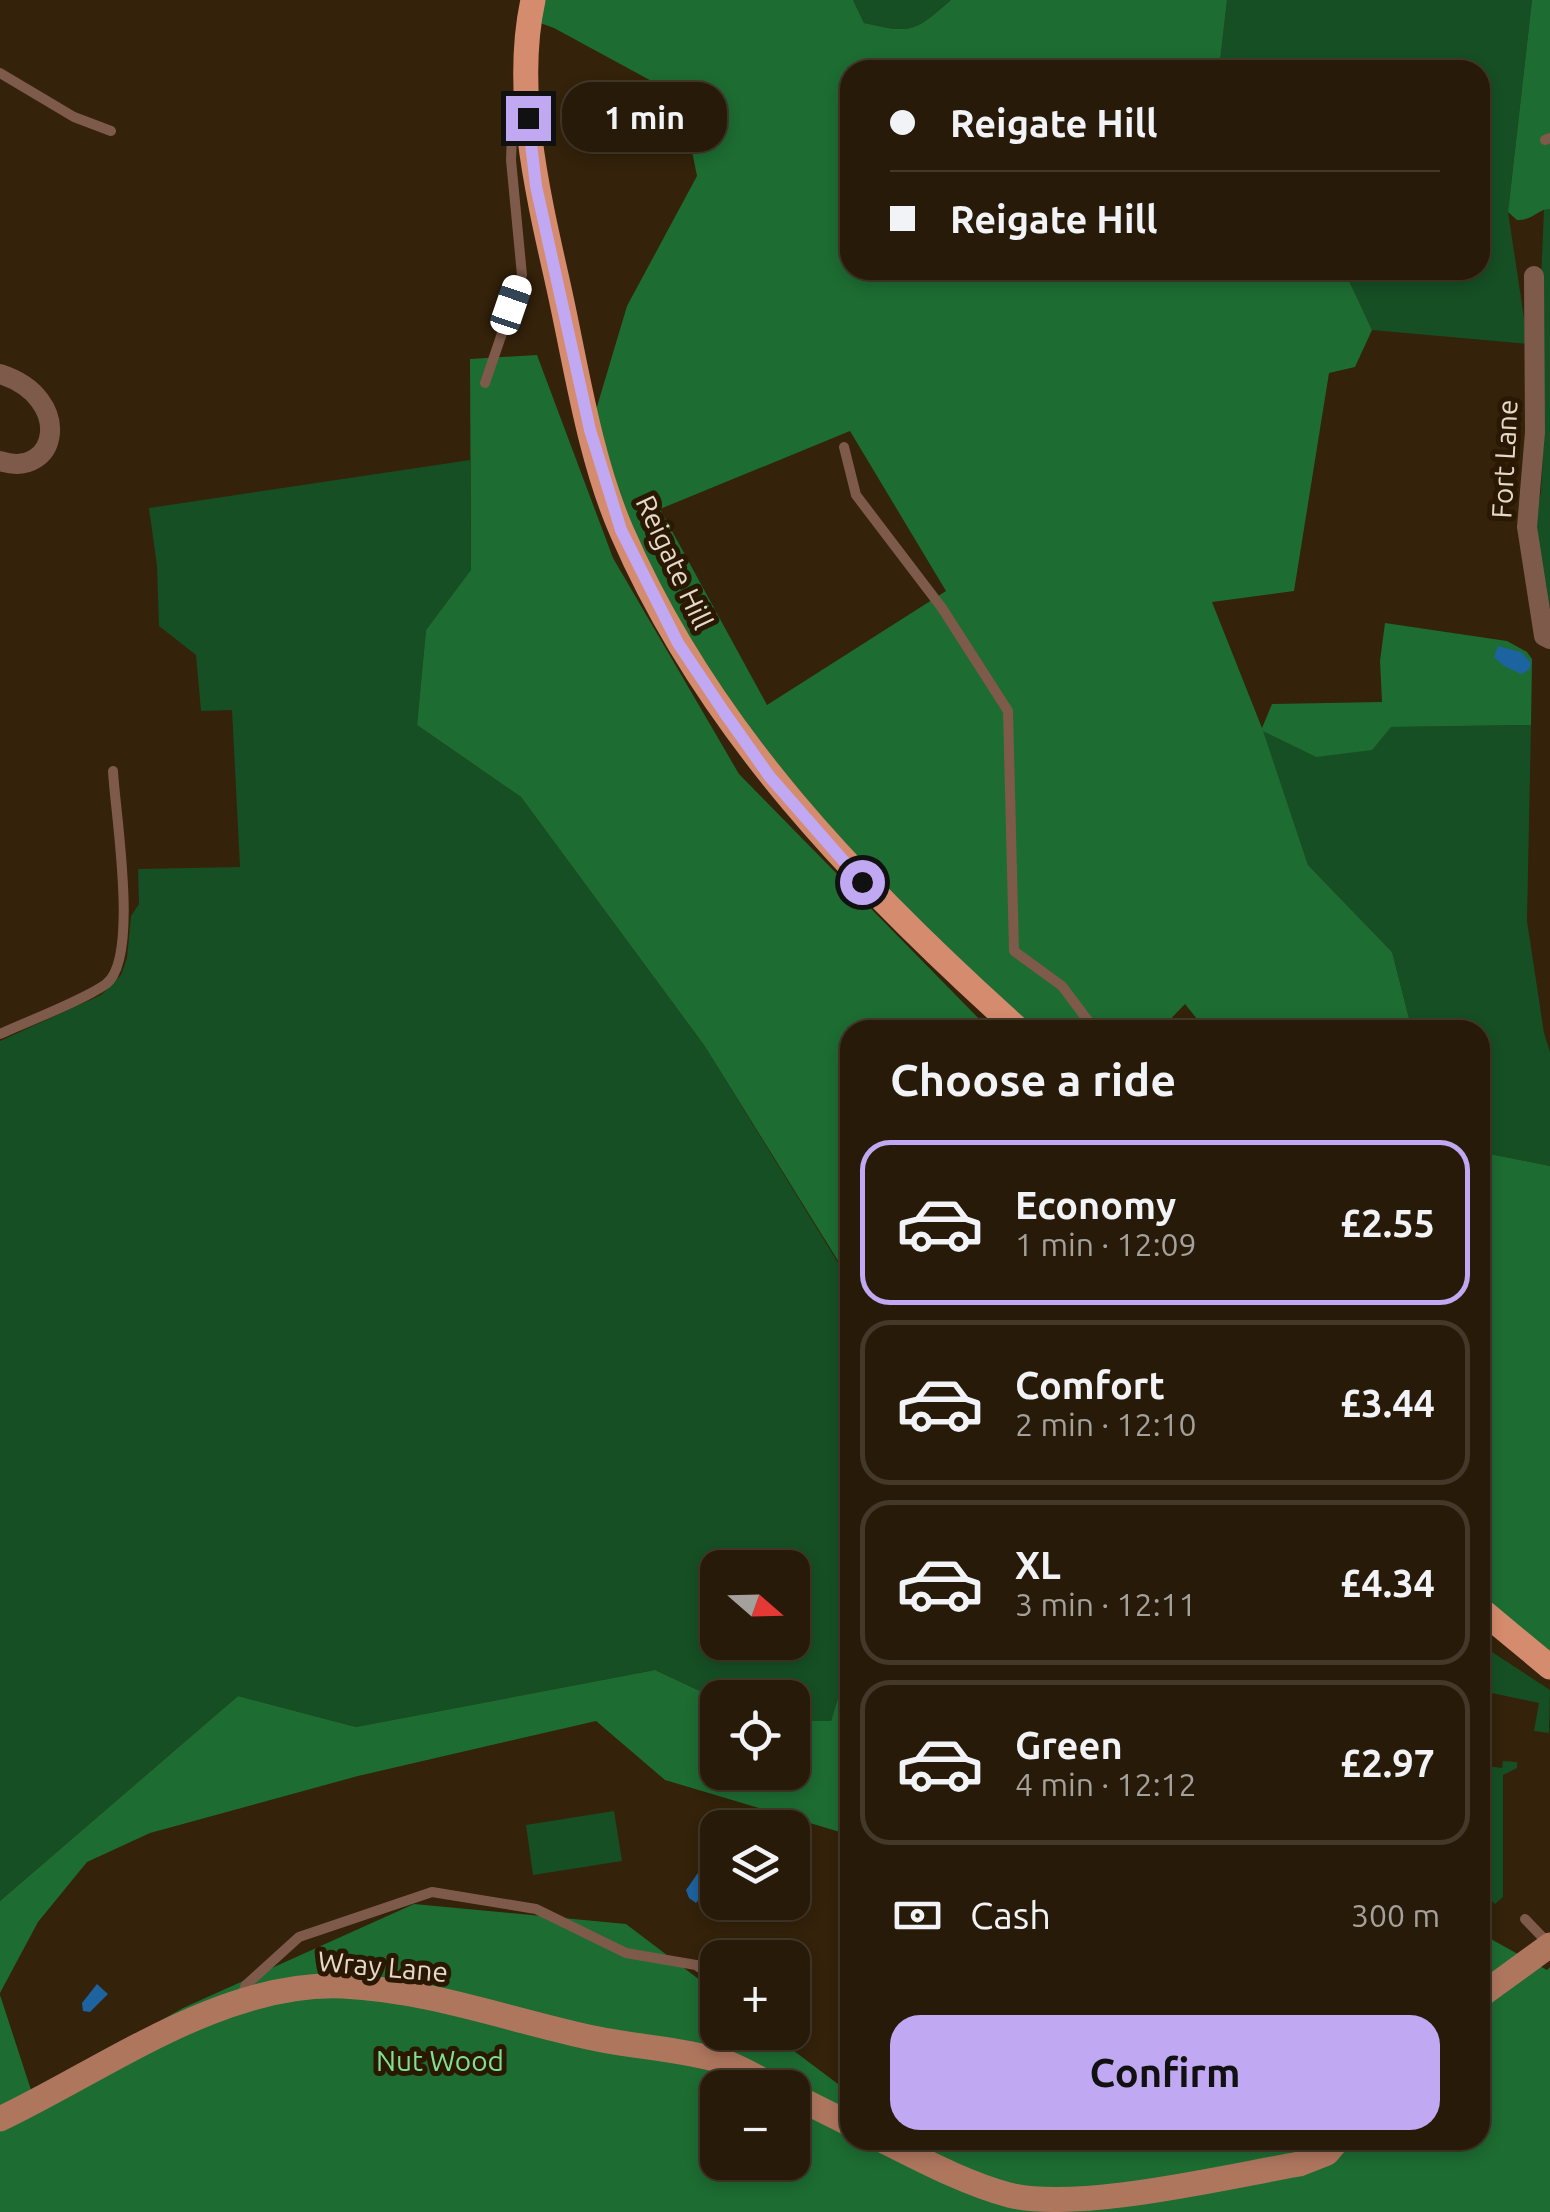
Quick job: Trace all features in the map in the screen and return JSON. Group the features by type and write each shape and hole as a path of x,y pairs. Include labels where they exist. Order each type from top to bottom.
{"main road":[{"name":"Reigate Hill","path":"533,0 529,19 528,118 536,186 590,430 621,530 678,643 770,777 862,882 1008,1020"},
{"path":"1490,1617 1550,1667"}],"street":[{"name":"Fort Lane","path":"1534,276 1535,432 1528,527 1544,636 1550,639"},
{"path":"0,374 22,382 37,394 51,421 50,437 33,460 20,466 0,461"},
{"path":"1490,1989 1550,1945"},
{"name":"Wray Lane","path":"0,2119 152,2039 237,2004 306,1988 343,1986 455,2002 588,2038 725,2062 741,2070"},
{"path":"810,2105 840,2119"},
{"path":"903,2150 976,2184 1013,2196 1081,2198 1152,2190 1298,2164 1328,2150"}],"lane":[{"path":"0,74 74,117 112,131"},
{"path":"485,383 522,274 512,135 528,118"},
{"path":"844,446 856,495 942,608 1008,711 1014,951 1062,986 1088,1020"},
{"path":"0,1034 108,982 120,962 122,854 113,771"},
{"path":"237,2004 246,1985 299,1937 432,1892 536,1909 626,1953 700,1968"},
{"path":"1525,1919 1550,1945"}],"green space":[{"path":"534,0 853,0 864,23 903,29 929,19 951,0 1227,0 1220,60 840,60 840,280 1349,280 1372,330 1355,367 1329,373 1294,591 1212,602 1262,728 1272,704 1382,702 1380,661 1385,623 1507,641 1532,659 1531,725 1391,727 1372,750 1316,757 1263,731 1308,865 1392,952 1409,1020 1198,1020 1185,1004 1170,1020 1007,1020 862,882 678,643 590,430 627,306 697,176 681,97 554,28 529,19","holes":["850,431 946,591 767,705 660,509"]},
{"path":"853,0 951,0 912,28 893,29 864,23"},
{"path":"1227,0 1532,0 1508,212 1528,344 1372,330 1349,280 1490,280 1490,60 1220,60"},
{"path":"1532,0 1550,0 1550,209 1517,220 1508,212"},
{"path":"1544,209 1550,209 1550,632 1532,542 1541,491 1544,434"},
{"path":"537,355 613,558 739,774 980,1020 840,1020 840,1264 704,1045 521,797 417,725 426,630 471,570 470,359"},
{"path":"470,460 471,571 426,630 417,725 521,797 704,1045 840,1266 840,1692 831,1721 810,1721 810,1680 700,1680 700,1691 655,1670 356,1727 238,1696 0,1901 0,1041 101,995 121,975 127,958 131,916 139,904 138,869 240,867 232,710 201,711 196,655 159,626 157,566 149,508"},
{"path":"1531,725 1527,921 1550,1052 1550,1166 1490,1154 1490,1020 1409,1020 1392,952 1308,865 1262,730 1316,757 1391,727"},
{"path":"1490,1154 1550,1166 1550,1667 1490,1617"},
{"path":"1490,1651 1550,1690 1549,1733 1534,1731 1539,1703 1490,1693"},
{"path":"655,1670 700,1691 700,1790 810,1790 810,1721 831,1721 840,1692 840,1832 810,1823 810,1810 766,1810 665,1780 596,1721 358,1776 150,1833 87,1862 38,1922 0,1993 0,1901 238,1696 356,1727"},
{"path":"1503,1761 1517,1762 1517,1768 1503,1775 1503,1897 1495,1904 1490,1899 1490,1766 1502,1768"},
{"path":"614,1811 622,1861 533,1875 526,1825"},
{"name":"Nut Wood","path":"414,1904 626,1924 700,1980 700,2050 793,2050 840,2086 840,2150 1490,2150 1490,1939 1547,1970 1550,1967 1550,2212 0,2212 0,1995 32,2093 183,2008"}],"water":[{"path":"1498,646 1521,652 1531,663 1529,670 1521,674 1504,666 1494,657"},
{"path":"700,1870 700,1897 696,1903 686,1890"},
{"path":"97,1984 108,1994 90,2012 83,2011 82,2003"}],"route":[{"path":"528,118 536,186 590,430 621,530 678,643 724,712 770,777 862,882"}]}
